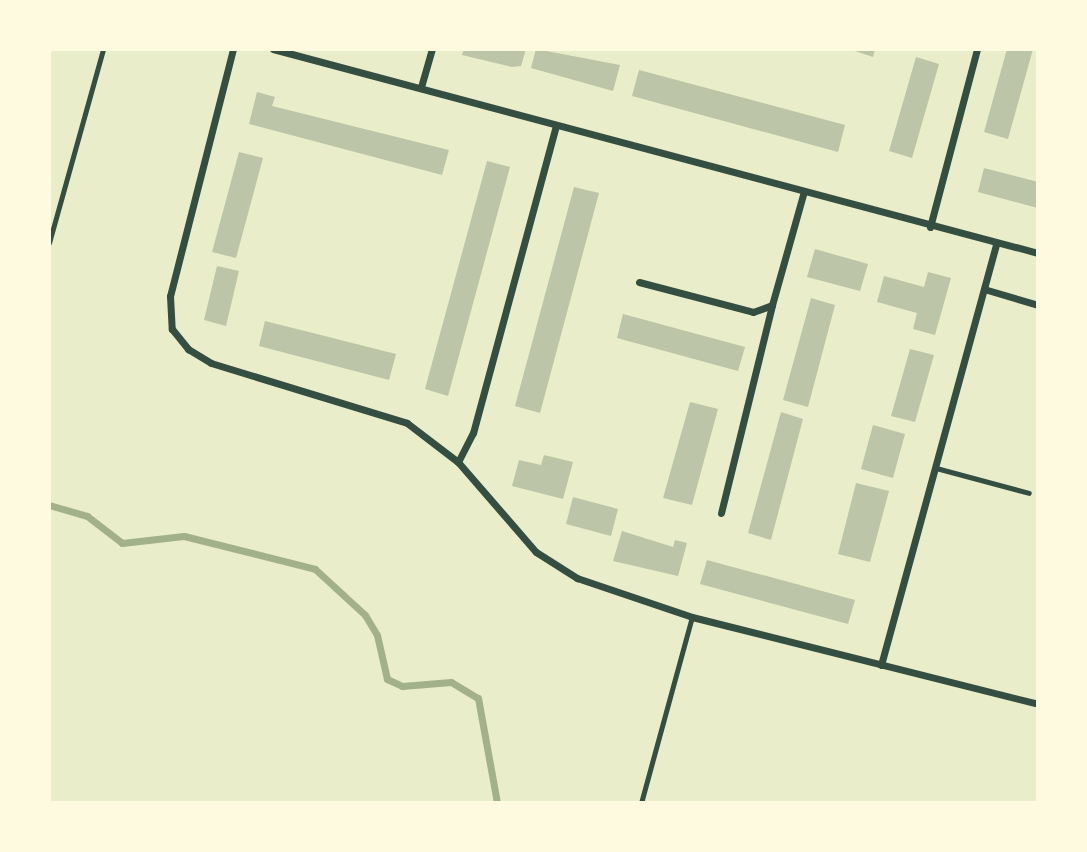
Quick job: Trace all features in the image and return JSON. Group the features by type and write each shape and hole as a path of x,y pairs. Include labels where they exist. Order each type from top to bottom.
{"street":[{"path":"233,49 179,252 170,296 172,330 211,363 364,405 407,423 458,461 536,552 577,578 692,617 1038,704"},
{"path":"273,49 930,227 1038,253"},
{"path":"421,87 432,49"},
{"path":"930,227 977,49"},
{"path":"458,461 473,433 556,125"},
{"path":"721,513 772,305 804,191"},
{"path":"881,665 996,244"},
{"path":"639,282 753,312 772,305"},
{"path":"984,289 1038,305"}],"lane":[{"path":"936,468 1029,493"},
{"path":"642,803 692,617"}],"path":[{"path":"49,243 103,49"}],"building":[{"path":"464,49 526,49 521,66 512,67 462,55"},
{"path":"536,49 620,65 613,91 531,68"},
{"path":"849,49 875,49 873,57"},
{"path":"1007,49 1033,49 1008,139 984,132"},
{"path":"916,57 939,64 912,158 889,151"},
{"path":"639,70 845,125 838,152 632,96"},
{"path":"257,92 275,97 272,106 449,150 442,175 249,124"},
{"path":"239,152 263,158 236,258 212,252"},
{"path":"487,161 510,167 448,396 425,389"},
{"path":"984,168 1038,182 1038,208 978,192"},
{"path":"574,187 599,193 540,413 515,406"},
{"path":"815,249 868,264 860,291 807,277"},
{"path":"217,266 239,271 226,326 204,320"},
{"path":"928,272 951,278 935,335 913,329 917,313 877,302 884,276 924,287"},
{"path":"811,298 835,305 808,407 783,400"},
{"path":"623,314 745,347 738,371 617,338"},
{"path":"265,321 396,354 389,380 259,346"},
{"path":"910,349 934,355 915,422 891,416"},
{"path":"690,402 718,409 692,505 663,498"},
{"path":"781,412 803,419 771,540 748,533"},
{"path":"873,425 905,434 893,478 861,469"},
{"path":"544,455 573,462 563,499 512,486 519,460 541,465"},
{"path":"856,483 889,491 870,562 838,554"},
{"path":"573,497 618,509 611,536 566,524"},
{"path":"622,531 673,547 675,540 687,543 678,576 613,561"},
{"path":"707,560 855,600 848,624 700,584"}],"waterway":[{"path":"49,505 87,516 122,543 184,536 315,569 365,615 377,635 387,679 402,686 451,682 478,698 497,803"}]}
